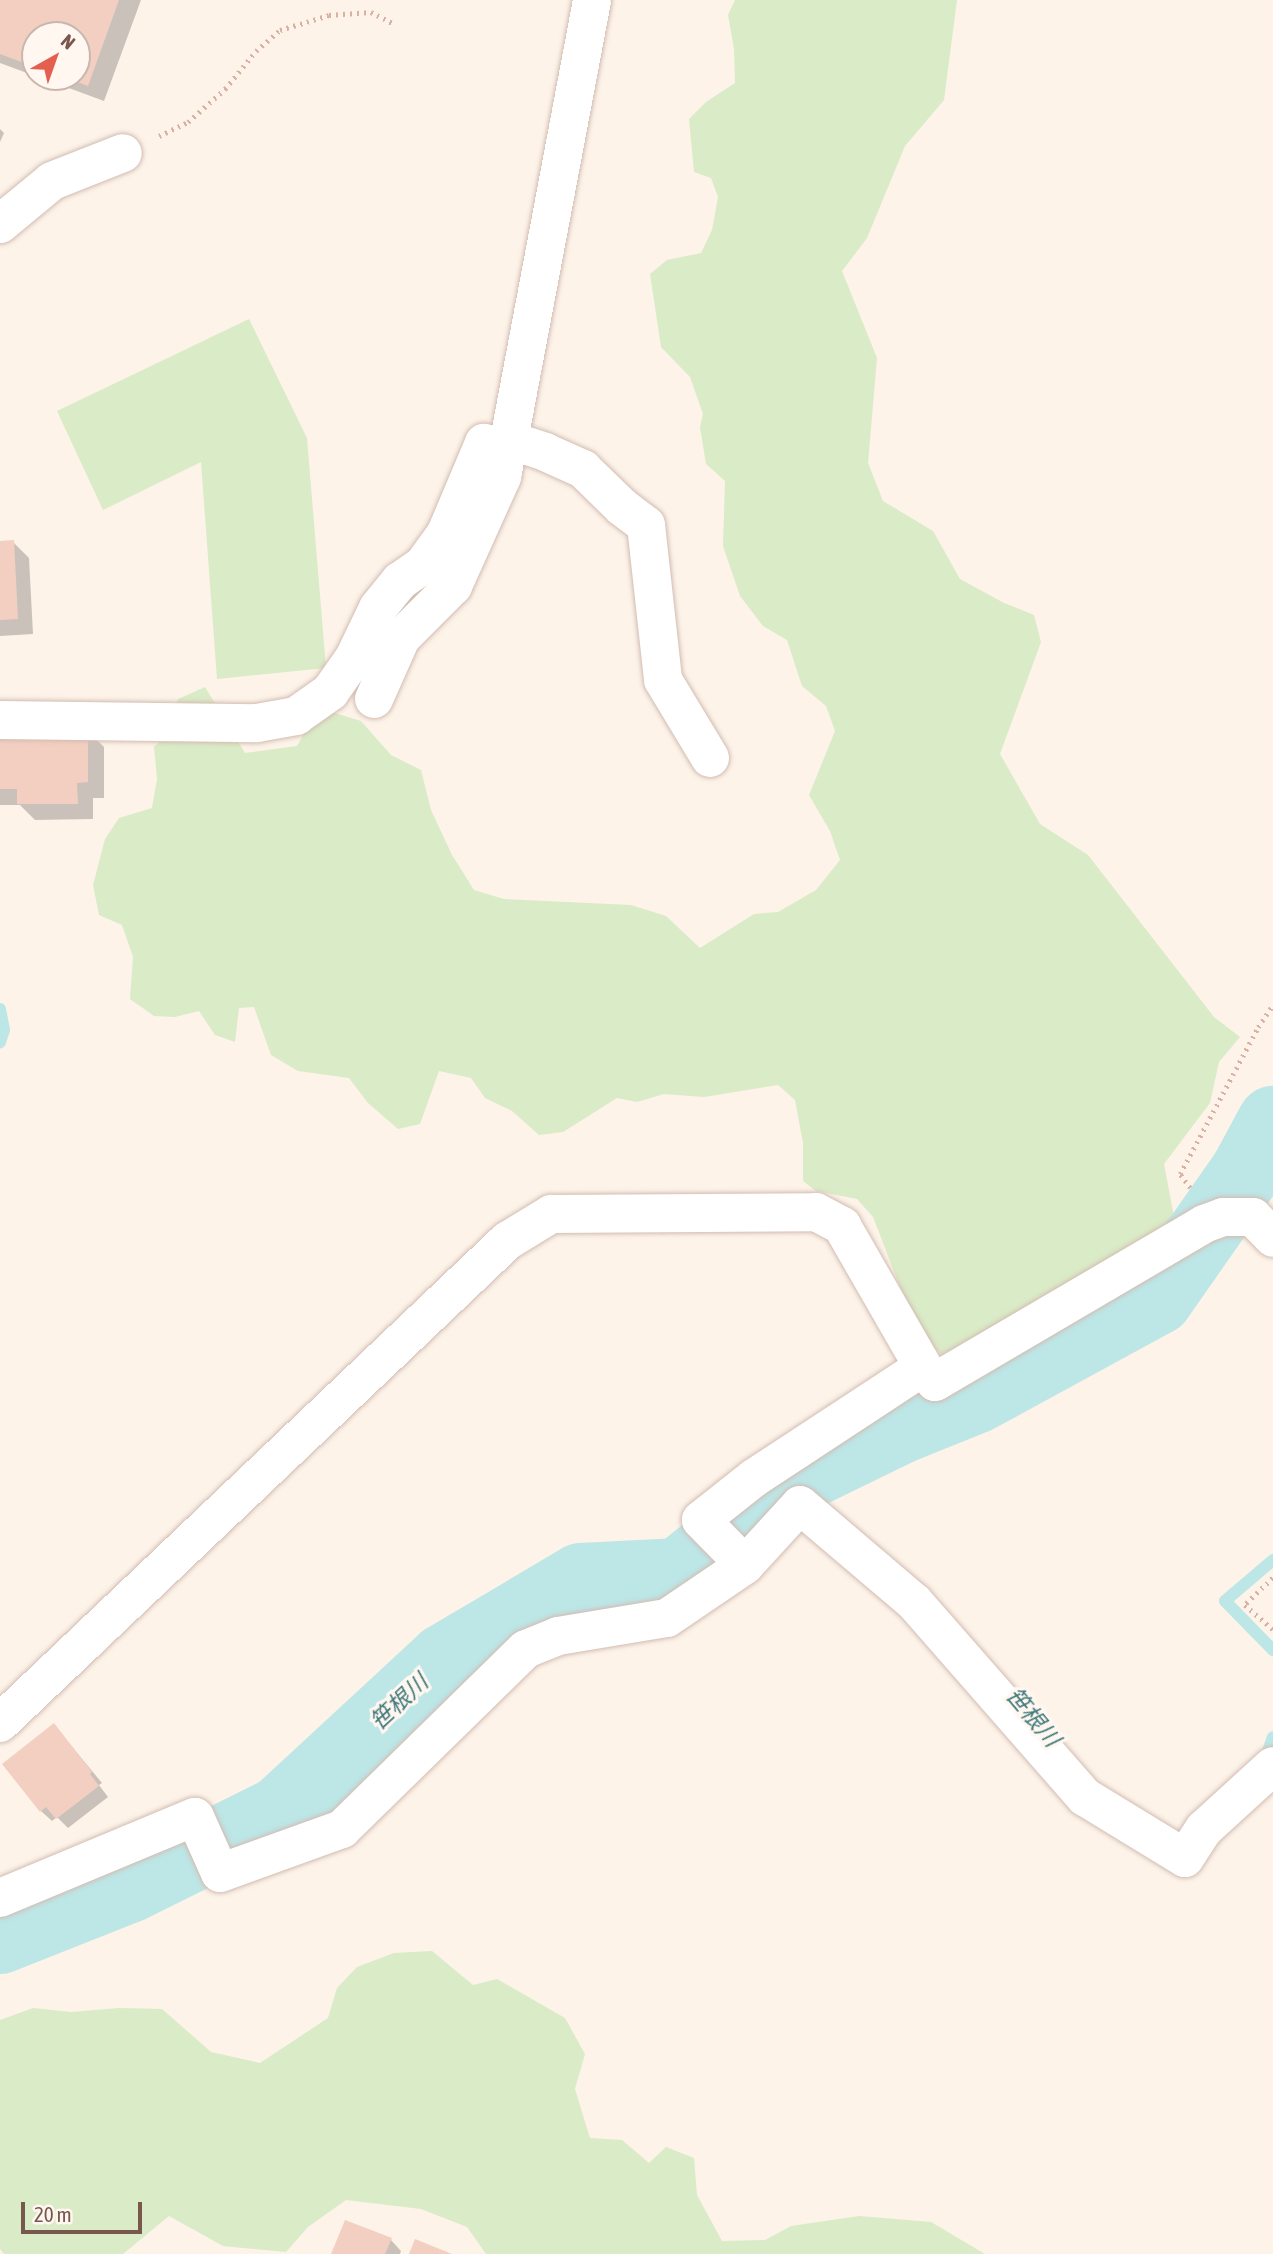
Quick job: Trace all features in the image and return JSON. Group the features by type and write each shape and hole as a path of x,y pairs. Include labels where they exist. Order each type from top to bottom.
{"street":[{"path":"374,699 401,638 453,586 502,477 592,0"},
{"path":"0,225 51,181 123,153"},
{"path":"0,720 257,723 296,716 330,692 354,658 378,608 400,581 423,565 446,533 484,443 545,452 583,470 622,507 646,525 663,680 710,758"},
{"path":"0,1723 507,1241 551,1214 816,1212 842,1226 923,1367 936,1382 1204,1224 1223,1217 1252,1217 1273,1238"},
{"path":"745,1565 701,1520 754,1478 923,1367"},
{"path":"0,1898 195,1817 220,1872 342,1829 526,1648 558,1636 667,1618 745,1565 800,1505 915,1603 1085,1797 1185,1858 1204,1829 1273,1766"}],"path":[{"path":"123,153 188,122 225,89 256,51 280,30 329,15 371,12 395,24"},
{"path":"1204,1224 1198,1198 1180,1174 1258,1027 1273,1006"},
{"path":"1273,1578 1245,1605 1273,1629"}],"green space":[{"path":"735,0 957,0 944,100 905,146 867,238 842,271 877,358 868,463 883,501 933,531 960,579 1004,603 1034,615 1041,642 1000,754 1040,824 1088,855 1214,1017 1240,1037 1219,1062 1210,1103 1164,1164 1175,1222 950,1360 936,1350 907,1305 873,1217 857,1199 816,1191 803,1181 803,1143 795,1100 778,1085 704,1097 664,1094 637,1102 617,1098 563,1132 539,1135 512,1111 485,1098 471,1078 439,1071 420,1124 398,1129 368,1103 349,1078 298,1071 271,1055 254,1007 239,1008 235,1042 215,1035 199,1011 175,1017 154,1016 130,999 133,957 122,925 99,915 93,885 105,839 119,818 152,808 157,779 154,747 166,736 178,699 205,687 245,753 297,746 318,708 361,721 391,755 421,770 431,810 452,855 474,890 504,899 631,905 666,916 700,948 754,914 778,912 816,890 840,860 830,831 809,795 835,731 826,706 802,686 787,640 763,626 740,596 723,546 725,481 706,464 700,427 703,414 690,377 661,347 650,274 667,260 701,253 712,230 718,197 711,178 694,172 689,119 706,102 735,83 734,49 728,15"},
{"path":"249,319 307,438 326,668 217,679 201,462 103,510 57,411"},
{"path":"432,1951 473,1985 497,1979 565,2018 585,2054 575,2089 590,2138 622,2140 649,2163 666,2147 694,2158 697,2195 722,2241 765,2240 791,2226 859,2216 931,2222 985,2254 486,2254 467,2227 421,2209 346,2200 308,2227 286,2252 223,2246 169,2216 123,2254 4,2254 0,2249 0,2020 33,2008 71,2012 119,2008 162,2009 211,2052 260,2063 328,2018 337,1988 357,1967 394,1953"}],"building":[{"path":"0,0 119,0 91,78 91,21 21,21 21,62 0,54"},
{"path":"14,540 18,619 0,620 0,541"},
{"path":"0,729 88,729 88,782 77,783 78,804 17,804 17,789 0,789"},
{"path":"54,1723 92,1772 90,1774 99,1786 56,1819 46,1807 40,1812 2,1764"},
{"path":"345,2220 392,2238 385,2254 331,2254"},
{"path":"415,2239 452,2254 409,2254"}],"waterway":[{"path":"0,1009 4,1030 0,1042"},
{"name":"笹根川","path":"0,1938 129,1887 280,1812 444,1660 581,1579 679,1574 796,1479 898,1429 977,1397 1157,1299 1246,1172 1273,1122"},
{"name":"笹根川","path":"796,1479 815,1495"},
{"name":"笹根川","path":"1273,1560 1225,1601 1273,1650"},
{"name":"笹根川","path":"1265,1760 1273,1737"}]}
